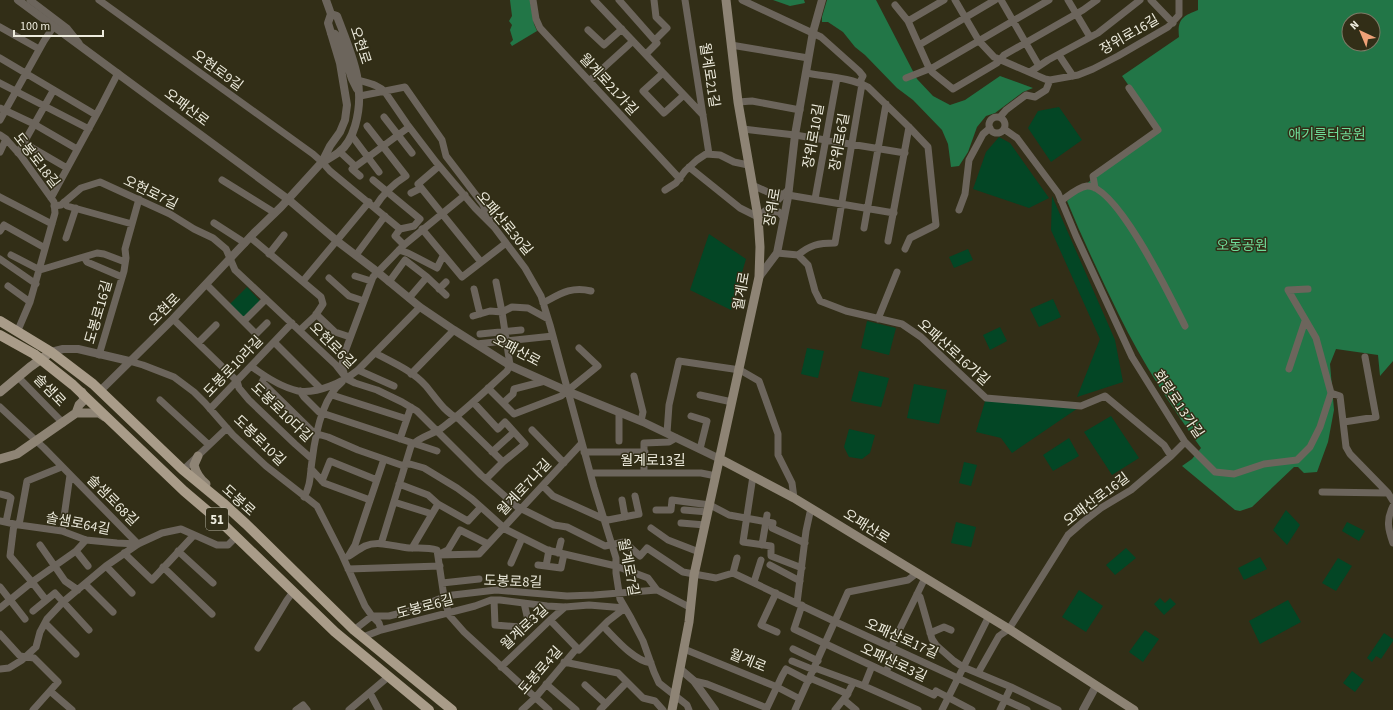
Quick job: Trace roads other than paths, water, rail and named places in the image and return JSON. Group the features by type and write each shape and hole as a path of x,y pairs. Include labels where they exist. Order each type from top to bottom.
{"main road":[{"name":"월계로","path":"672,710 690,622 694,575 740,370 759,277 761,214 752,185 748,165 738,102 726,0"},
{"name":"도봉로","path":"0,321 18,330 51,352 100,391 183,470 223,503 358,634 452,710"},
{"name":"도봉로","path":"0,335 25,348 82,392 110,421 236,537 347,643 429,710"},
{"name":"솔샘로","path":"0,392 40,359 51,352"},
{"path":"0,460 17,454 76,413 79,405 84,400 82,392"},
{"path":"76,413 99,413 110,421"},
{"path":"198,456 194,464 198,477 226,502 242,521"},
{"name":"오패산로","path":"720,459 811,508 1010,629 1096,686 1124,707 1134,710"}],"street":[{"name":"오패산로","path":"18,0 288,199 420,307 454,330 510,365 567,391 641,421 720,459"},
{"path":"30,0 67,28 82,47"},
{"name":"오현로9길","path":"99,0 322,162 330,171 400,229"},
{"name":"오현로","path":"100,391 288,199 322,162 330,146 340,132 347,105 340,63 328,23 330,14 326,0"},
{"name":"월계로21가길","path":"533,0 536,19 540,28 680,179"},
{"path":"594,0 703,115"},
{"path":"618,0 658,43 646,54"},
{"path":"654,0 656,17 667,28 655,40"},
{"name":"월계로21길","path":"685,0 709,154"},
{"path":"742,0 812,32 828,43 860,71 863,76 861,83"},
{"name":"장위로","path":"759,277 777,253 784,218 795,135 812,32 822,0"},
{"path":"908,21 944,0"},
{"path":"955,0 979,41 994,57 1050,80 1046,90 1035,97 1026,95 1006,110 1000,117 992,118 989,123 990,128 996,133 999,133 1004,129 1005,124 1000,117"},
{"path":"919,45 995,0"},
{"path":"1001,0 1039,66"},
{"path":"906,78 934,67 1049,0"},
{"path":"1068,0 1090,37"},
{"path":"895,5 908,21 929,68 953,89 997,63 1004,55 1076,14 1097,0"},
{"name":"장위로16길","path":"1030,72 1104,29 1140,0"},
{"path":"1151,0 1173,23"},
{"name":"장위로16길","path":"1050,80 1073,76 1093,69 1173,23 1179,15 1179,0"},
{"name":"오현로","path":"322,162 340,152 352,136 358,115 360,96 358,80 352,58 337,16 330,14"},
{"path":"0,120 2,109 15,92 39,49 54,26"},
{"path":"0,27 39,49"},
{"path":"588,30 604,45 622,29"},
{"path":"331,33 335,34 338,38 352,79 360,96 405,87 442,140 446,156 482,203 494,227"},
{"path":"589,81 633,41"},
{"path":"732,45 808,58"},
{"path":"1058,55 1073,76"},
{"path":"0,58 26,72 53,90 96,115"},
{"path":"51,198 118,73"},
{"path":"663,73 643,92 664,113 684,95"},
{"path":"806,73 861,83 868,87 910,127 928,147 936,225 910,238 905,249"},
{"name":"장위로10길","path":"815,199 837,78"},
{"path":"358,80 377,86 385,92"},
{"path":"0,83 89,129"},
{"name":"장위로6길","path":"798,255 808,247 822,243 834,243 842,204 861,83"},
{"path":"1095,188 1093,176 1158,130 1129,88"},
{"path":"18,153 53,90"},
{"name":"오패산로30길","path":"385,92 439,166 494,227 525,268 543,303 567,391"},
{"path":"738,102 752,101 800,110"},
{"path":"864,228 886,104"},
{"path":"2,109 34,124 78,149"},
{"path":"384,117 412,153"},
{"path":"303,281 337,240 386,192 406,176 367,126"},
{"path":"360,176 352,169 409,126"},
{"path":"888,241 910,127"},
{"path":"959,210 965,194 969,160 983,134 990,128"},
{"path":"743,129 795,135 905,153"},
{"name":"화랑로13가길","path":"1004,129 1017,138 1058,194 1132,357 1186,442 1215,472 1234,474 1264,464 1297,460 1310,447 1320,427 1332,393"},
{"path":"352,136 379,172"},
{"path":"0,152 3,137"},
{"name":"도봉로18길","path":"3,137 18,153 51,198 56,213 44,248 36,284 18,330"},
{"path":"24,143 67,168"},
{"path":"340,152 355,166"},
{"path":"665,190 676,183 689,167 706,154 720,155 734,162 748,165"},
{"path":"411,193 439,166"},
{"path":"689,167 747,213 761,214 779,212 784,218"},
{"path":"222,180 275,213"},
{"path":"373,180 420,219 414,226 400,229 395,236 402,247 408,253 437,268 443,256"},
{"name":"오현로7길","path":"54,206 64,202 81,188 100,182 170,214 194,229 214,238 226,249 230,259"},
{"path":"752,185 770,193 787,192 815,199 894,213"},
{"path":"419,186 481,262"},
{"path":"1061,201 1075,191 1086,186 1095,188 1112,204 1135,234 1149,257 1185,326"},
{"path":"761,214 787,192"},
{"path":"251,366 265,376 300,391 309,391 347,379 342,366 343,357 371,281 377,271 422,229 465,195"},
{"path":"0,198 52,224"},
{"name":"도봉로16길","path":"99,355 122,277 125,262 124,249 139,199"},
{"path":"64,202 67,206 132,224"},
{"path":"66,238 76,208"},
{"path":"356,255 385,216"},
{"path":"214,223 248,240 269,254 321,297 323,304 316,314 300,330"},
{"path":"0,231 4,225 44,248"},
{"path":"422,229 462,277 506,243"},
{"path":"269,254 284,235"},
{"path":"11,255 40,270 97,253 125,262"},
{"path":"777,253 798,255"},
{"name":"오패산로16가길","path":"798,255 808,265 815,291 820,301 846,311 902,324 921,337 986,398 1081,406 1105,396 1164,445 1171,456"},
{"name":"도봉로16길","path":"84,257 87,262 122,277"},
{"path":"0,259 36,284"},
{"name":"오현로6길","path":"230,259 235,270 336,365 347,379 376,390 417,411 486,479 516,506 554,525 567,527 605,546 612,545"},
{"path":"389,282 405,260 427,277 446,295"},
{"path":"878,319 897,272"},
{"path":"355,276 371,281"},
{"path":"409,298 427,277"},
{"path":"329,278 349,296 364,301"},
{"path":"440,289 446,282"},
{"path":"381,544 411,446 415,441 437,430 455,417 507,371 510,365 496,282"},
{"path":"206,284 256,334 267,323"},
{"path":"8,286 30,302"},
{"path":"543,303 569,290 581,288 591,291"},
{"path":"474,289 477,315 490,311 502,312 512,307 528,308 548,319"},
{"path":"1308,289 1288,290 1316,338 1332,393 1340,396 1346,447 1350,454 1388,493 1393,501"},
{"path":"244,321 266,299"},
{"name":"도봉로10다길","path":"304,497 309,488 312,459 322,412 335,388 358,370 420,307"},
{"path":"316,314 335,332 350,338"},
{"name":"도봉로10다길","path":"173,318 237,381 239,388 249,400 294,444 312,459"},
{"path":"1289,369 1305,321"},
{"name":"도봉로10라길","path":"210,409 292,323"},
{"path":"198,343 216,325"},
{"path":"412,374 454,330"},
{"path":"480,334 521,330"},
{"path":"506,341 553,336"},
{"name":"오패산로","path":"476,344 506,341"},
{"name":"도봉로10라길","path":"274,342 320,388"},
{"name":"도봉로10길","path":"51,352 71,348 144,365 174,378 194,392 227,428 266,466 317,506 347,562 365,606 379,623 381,630"},
{"path":"488,388 514,414 561,396 598,366 579,348"},
{"path":"375,353 412,374 426,386 452,416 459,419 503,462"},
{"path":"1344,422 1376,417 1365,357"},
{"path":"667,433 669,405 679,361 740,370 759,381 778,434 778,455 792,483 794,498"},
{"path":"358,370 394,386"},
{"name":"도봉로10다길","path":"265,376 262,382 314,433 384,460 401,465 406,463"},
{"path":"634,376 643,412 641,421"},
{"name":"솔샘로","path":"18,377 63,423"},
{"name":"오패산로","path":"503,403 513,394 514,390 545,381"},
{"name":"도봉로10다길","path":"300,391 319,412 437,451"},
{"name":"월계로7길","path":"567,391 616,558 618,593 620,600 643,641 659,683 687,704 689,710"},
{"path":"332,395 407,419"},
{"path":"700,395 732,402"},
{"path":"160,400 209,445"},
{"path":"473,402 498,429 505,422 525,444 503,462 486,479"},
{"name":"솔샘로68길","path":"0,407 36,441 138,544"},
{"path":"400,439 411,407"},
{"path":"619,412 619,441"},
{"path":"691,416 707,421 700,449"},
{"path":"183,470 227,428"},
{"name":"월계로7나길","path":"532,430 564,463"},
{"path":"492,452 514,432"},
{"path":"644,473 644,443 669,442 676,438"},
{"name":"오패산로16길","path":"1010,629 1068,535 1095,513 1130,490 1186,442"},
{"name":"월계로7나길","path":"347,562 366,546 381,544 412,548 432,548 437,550 438,555 479,554 582,443"},
{"path":"584,452 645,452"},
{"path":"384,460 355,545 347,562 440,566"},
{"path":"322,481 330,461 377,480"},
{"name":"월계로7나길","path":"406,463 424,468 457,488 481,507 503,528"},
{"path":"46,600 10,556 27,481 61,466"},
{"path":"311,470 322,481 370,500"},
{"name":"월계로13길","path":"590,473 701,473 716,476"},
{"name":"솔샘로68길","path":"62,531 70,475"},
{"path":"753,476 743,542 771,546 771,556 802,568"},
{"path":"399,484 428,495 438,504 468,521 481,507"},
{"name":"월계로7길","path":"543,486 553,496 608,520 639,514 636,496"},
{"path":"1322,492 1388,493"},
{"name":"솔샘로64길","path":"0,494 11,498 3,521 16,525 62,531 86,540 138,544"},
{"name":"월계로7길","path":"622,500 625,517"},
{"path":"664,500 672,500 709,508 728,515 746,518 767,518 773,523 772,528 805,542"},
{"path":"656,510 671,510 672,500"},
{"path":"394,502 432,514"},
{"path":"412,548 438,504"},
{"path":"1393,506 1388,514 1388,530 1393,543"},
{"path":"684,510 709,508"},
{"path":"800,604 800,581 811,508"},
{"path":"762,545 767,518"},
{"path":"681,523 705,525"},
{"path":"503,528 549,550 616,566 648,578 657,590 691,608"},
{"path":"651,528 668,540 699,552"},
{"path":"0,669 9,668 26,657 36,647 40,632 45,623 63,602 106,566 138,544 162,533 181,530 217,545 228,545 236,537"},
{"path":"438,555 448,550 460,530 488,544"},
{"path":"124,553 152,580 194,535"},
{"path":"511,562 522,538"},
{"path":"0,608 32,582 76,550 86,540"},
{"path":"538,565 561,568 561,541"},
{"path":"612,545 624,542 640,556 647,548 683,572 716,578 733,573 737,558"},
{"path":"40,545 65,581 78,590"},
{"path":"76,550 88,566"},
{"path":"546,566 549,550"},
{"path":"178,551 213,583"},
{"name":"월계로3길","path":"438,555 444,597 449,615 464,632 549,710"},
{"path":"754,582 761,560"},
{"path":"770,565 800,581"},
{"path":"106,566 132,593"},
{"path":"164,567 212,614"},
{"name":"오패산로17길","path":"733,573 1027,710"},
{"path":"795,710 836,622 848,592 908,580 916,573"},
{"path":"886,672 894,648 925,578"},
{"path":"442,583 479,579"},
{"path":"85,584 113,612"},
{"path":"0,587 25,619"},
{"name":"도봉로8길","path":"372,616 389,616 409,611 444,597 496,590 567,596 657,590"},
{"path":"258,648 293,592"},
{"path":"33,611 55,593 89,630"},
{"path":"776,593 761,625 777,632"},
{"path":"917,594 920,597 930,633 936,645 963,667 1011,687 1058,710"},
{"path":"494,600 495,625 520,627 528,620 524,602"},
{"name":"도봉로6길","path":"358,634 407,624 494,600 524,602 547,606 565,607 589,605 625,608"},
{"name":"오패산로3길","path":"800,604 794,629 934,695 936,691 948,697"},
{"name":"월계로3길","path":"501,667 565,607"},
{"name":"도봉로4길","path":"522,710 535,698 577,648 579,650 603,626 625,608"},
{"path":"358,634 363,623 372,616"},
{"path":"942,710 989,616"},
{"name":"도봉로4길","path":"550,620 577,648"},
{"path":"45,623 76,654"},
{"path":"603,626 634,656 645,662 651,663"},
{"path":"930,633 944,627 951,630"},
{"path":"978,673 1000,636 1010,629"},
{"path":"0,634 20,656 34,658 58,682 33,710"},
{"name":"월계로","path":"684,649 777,687 800,699"},
{"path":"793,649 815,666"},
{"path":"792,661 815,666 918,710"},
{"path":"564,662 618,674 643,698 655,701 663,710"},
{"path":"864,686 872,666"},
{"path":"680,669 694,680 715,710"},
{"path":"694,680 766,709 786,670 809,679 846,697 856,710"},
{"path":"349,710 388,677"},
{"path":"600,710 627,682"},
{"path":"835,710 846,697 853,683"},
{"path":"546,684 576,710"},
{"path":"584,685 606,704"},
{"path":"1083,710 1096,686"},
{"path":"1000,710 1011,687"},
{"path":"50,691 72,710"},
{"path":"370,693 379,710"},
{"path":"948,697 972,710"},
{"path":"296,710 303,706 307,710"}],"park label":[{"name":"애기릉터공원","path":"1327,134"},
{"name":"오동공원","path":"1242,245"}]}
